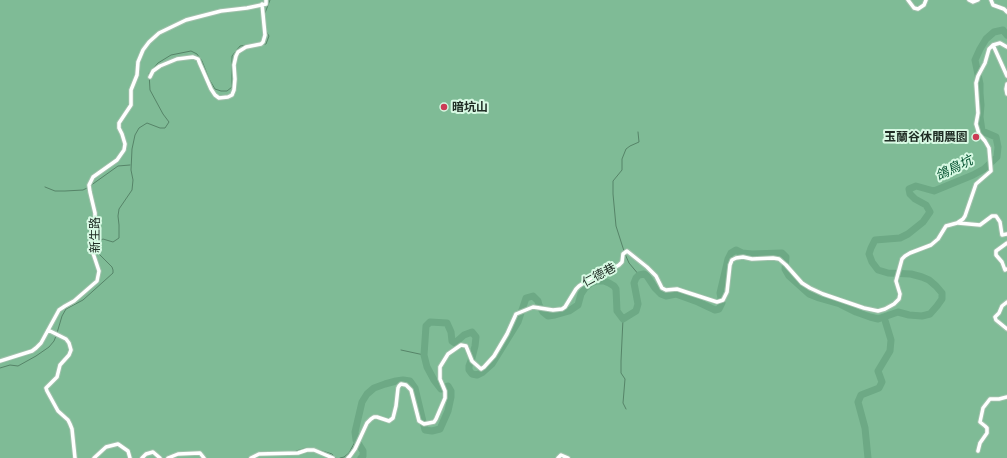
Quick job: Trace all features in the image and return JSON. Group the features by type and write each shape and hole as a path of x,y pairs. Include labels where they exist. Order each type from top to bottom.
{"street":[{"path":"150,77 153,71 160,66 177,59 193,57 198,60 215,95 220,98 232,95 235,79 234,65 238,52 246,47 262,43 264,20 262,4 266,4 266,0"},
{"path":"908,0 914,8 918,9 924,5 926,0"},
{"path":"969,0 973,2 978,0"},
{"path":"990,0 994,5 1004,9 1007,12"},
{"name":"新生路","path":"0,361 32,351 36,348 59,310 74,301 96,281 99,271 92,253 96,224 89,187 93,177 117,160 124,150 125,144 119,128 119,123 131,105 131,90 137,75 138,62 143,50 158,33 186,20 221,11 247,8 262,4"},
{"path":"957,223 966,216 976,184 991,171 989,148 979,134 976,124 978,113 976,83 989,50 993,45 1000,43 1007,47"},
{"path":"993,45 1007,76"},
{"path":"1007,84 1007,94"},
{"path":"957,223 980,225 992,216 996,216 1000,222 1002,235 1007,234"},
{"name":"仁德巷","path":"348,458 357,446 367,423 371,419 377,417 388,421 393,418 398,388 401,384 406,385 411,390 419,421 424,424 434,422 445,398 445,391 440,379 440,367 448,354 461,345 466,346 472,360 481,368 484,367 494,356 507,334 516,314 533,307 552,310 562,309 565,307 579,286 594,276 605,273 619,265 622,262 623,254 627,251 656,276 662,288 666,290 677,289 717,302 722,300 727,292 730,265 732,260 743,257 752,259 773,258 782,261 802,283 810,288 864,308 878,311 894,304 899,299 900,294 896,281 902,260 905,256 931,245 938,239 946,226 957,223"},
{"path":"1007,243 996,251 996,255 1002,262 1005,270 1007,270"},
{"path":"1007,302 1002,306 999,313 995,317 996,320 1007,330"},
{"path":"48,330 66,339 71,350 69,355 60,365 57,377 48,385 46,391 58,411 68,420 70,424 72,429 75,458"},
{"path":"978,451 980,443 987,433 987,428 980,422 983,408 990,399 1007,396"},
{"path":"94,458 106,447 118,444 128,451 130,458"},
{"path":"251,458 259,454 298,454 307,450 314,450 333,458"},
{"path":"142,458 146,454 153,452 160,458"},
{"path":"168,458 178,454 200,453 204,458"},
{"path":"558,458 561,455 568,458"}],"green space":[{"path":"0,0 1007,0 1007,458 0,458"}],"waterway":[{"path":"265,13 270,0"},
{"path":"361,458 363,456 363,451 356,440 355,432 362,402 367,394 374,388 396,381 410,381 415,388 425,430 432,431 440,429 448,411 451,391 448,386 441,389 427,367 424,355 426,326 430,322 447,323 451,332 452,341 455,343 464,335 472,332 476,337 469,370 472,374 477,375 492,364 518,322 526,298 533,296 538,301 543,312 548,316 555,315 569,311 578,305 581,294 591,283 604,281 614,286 616,289 617,311 623,319 636,311 638,304 634,283 639,275 644,274 661,294 666,296 676,294 715,310 719,309 722,303 720,293 728,259 731,253 736,250 742,253 752,254 782,253 786,257 785,269 789,276 809,294 840,304 870,317 878,319 898,312 922,316 930,314 942,299 942,293 936,286 929,280 922,277 911,274 888,273 878,270 872,262 869,254 875,240 900,238 908,234 923,222 930,212 926,205 915,199 910,194 909,189 916,186 934,191 973,175 984,169 997,157 998,147 996,137 982,131 980,117 980,84 975,60 986,39 994,32 1003,30 1007,35"},
{"path":"263,44 266,44 269,36 266,31"},
{"path":"57,333 62,316 66,309 83,300 113,273 112,267 99,254 97,244 103,239 113,242 119,238 119,209 132,190 132,149 135,135 139,128 147,123 160,128 165,128 169,122 150,90 149,73 158,63 171,55 191,51 197,54 202,61 209,79 215,89 227,91 232,87 232,56 240,46 254,44"},
{"path":"624,251 616,226 613,181 622,170 622,159 626,149 639,142 638,132"},
{"path":"90,186 118,166 130,165"},
{"path":"45,187 55,191 83,190 87,188"},
{"path":"625,254 629,263 639,275"},
{"name":"鴿鳥坑","path":"868,458 865,428 858,402 861,395 879,388 882,382 878,371 890,351 891,340 884,317"},
{"path":"623,319 621,373 625,379 623,403 626,409"},
{"path":"0,368 10,365 18,366 36,356 49,347 56,336"},
{"path":"401,350 424,355"},
{"path":"340,458 349,453 356,440"},
{"path":"296,451 307,448"},
{"path":"319,450 332,454 336,458"},
{"path":"260,452 267,452"}],"place":[{"name":"暗坑山","path":"444,107"},
{"name":"玉蘭谷休閒農園","path":"976,137"}]}
